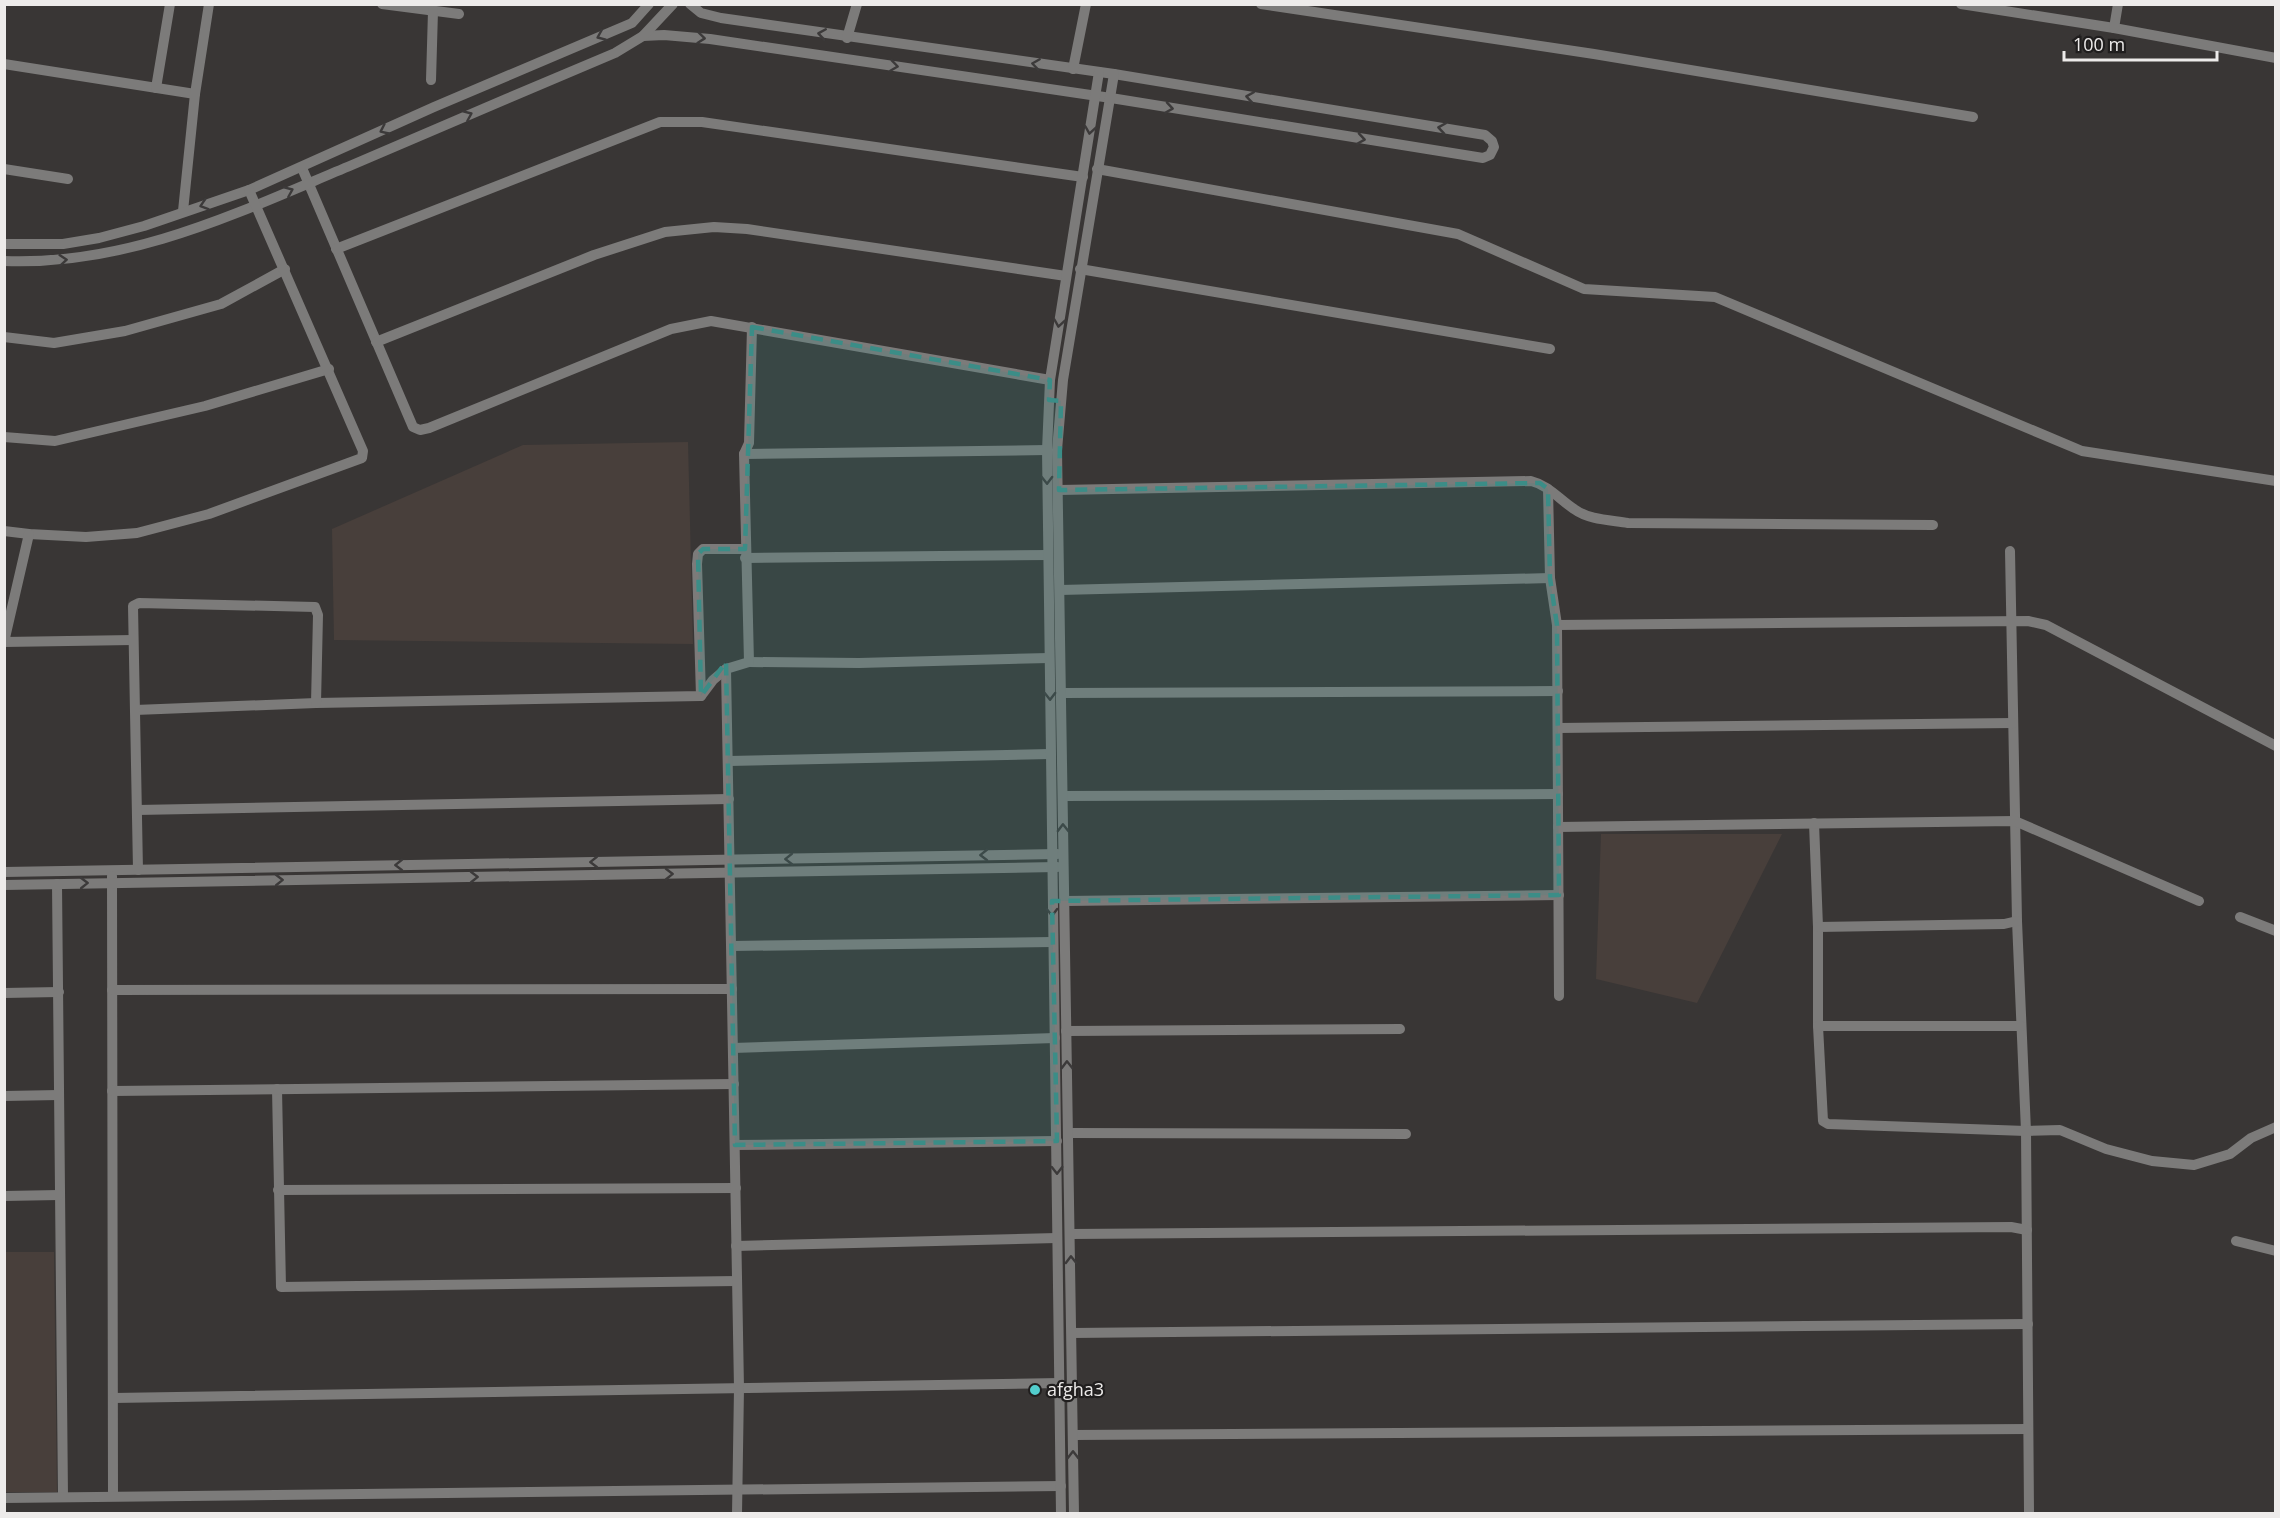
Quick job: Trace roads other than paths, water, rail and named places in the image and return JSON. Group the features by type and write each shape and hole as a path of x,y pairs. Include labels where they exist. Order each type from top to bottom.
{"street":[{"path":"156,88 170,4"},
{"path":"183,212 195,94 209,4"},
{"path":"382,4 459,14"},
{"path":"4,244 63,244 99,238 144,226 249,190 632,22 649,4"},
{"path":"4,261 64,261 102,255 205,227 615,53 643,36 672,4"},
{"path":"643,36 664,35 710,39 1111,98 1483,158 1490,155 1494,147 1492,141 1485,135 1114,74 847,38 721,18 701,13 690,4"},
{"path":"847,38 857,4"},
{"path":"1073,69 1086,4"},
{"path":"1261,4 1594,54 1973,117"},
{"path":"1961,4 2115,28 2276,58"},
{"path":"2115,28 2118,4"},
{"path":"431,80 433,11"},
{"path":"4,64 195,94"},
{"path":"1062,1514 1052,942 1047,450 1050,380 1099,72"},
{"path":"1074,1514 1057,450 1061,401 1080,269 1114,74"},
{"path":"336,249 660,122 702,122 1083,177"},
{"path":"302,168 413,427 420,430 671,329 711,321 1050,380"},
{"path":"4,169 68,179"},
{"path":"1097,169 1458,234 1584,289 1715,297 2082,451 2276,481"},
{"path":"4,531 86,537 137,533 209,514 362,459 363,450 329,369 249,190"},
{"path":"376,342 594,255 665,232 714,227 747,229 1066,276"},
{"path":"1080,269 1550,349"},
{"path":"4,337 54,343 125,331 221,304 285,270"},
{"path":"749,662 744,454 749,443 752,327"},
{"path":"4,436 55,441 205,406 329,369"},
{"path":"1049,400 1061,401"},
{"path":"744,454 1047,450"},
{"path":"1059,490 1531,481 1540,483 1575,510 1588,516 1628,523 1933,525"},
{"path":"1548,489 1550,578 1557,625 1559,996"},
{"path":"29,534 4,642 133,640"},
{"path":"701,696 697,564 698,554 703,549 745,554 1048,555"},
{"path":"2010,551 2017,921 2026,1131 2029,1512"},
{"path":"1060,590 1550,578"},
{"path":"138,870 132,606 139,603 315,607 318,615 316,703"},
{"path":"1557,625 2028,621 2046,625 2276,746"},
{"path":"701,696 713,680 726,669 749,662 859,663 1049,658"},
{"path":"726,669 739,1388 736,1514"},
{"path":"1062,693 1557,691"},
{"path":"135,710 316,703 701,696"},
{"path":"1558,728 2013,723"},
{"path":"729,761 1050,754"},
{"path":"1063,796 1558,794"},
{"path":"137,810 729,799"},
{"path":"1558,827 2015,821 2199,901"},
{"path":"1814,823 1818,927 1818,1026 1823,1121 1828,1124 2026,1131 2060,1130 2106,1149 2152,1161 2194,1165 2230,1154 2251,1138 2276,1126"},
{"path":"4,872 1064,854"},
{"path":"4,885 1064,867"},
{"path":"111,870 113,1496"},
{"path":"57,884 63,1497"},
{"path":"1065,901 1558,895"},
{"path":"2240,917 2276,931"},
{"path":"1818,927 2004,924 2017,921"},
{"path":"732,946 1052,942"},
{"path":"112,990 732,989"},
{"path":"4,993 59,992"},
{"path":"1818,1026 2021,1026"},
{"path":"1066,1031 1400,1029"},
{"path":"733,1048 1055,1038"},
{"path":"112,1090 734,1084"},
{"path":"277,1089 281,1287 737,1281"},
{"path":"4,1096 59,1095"},
{"path":"1069,1133 1406,1134"},
{"path":"735,1145 1057,1141"},
{"path":"278,1190 736,1188"},
{"path":"4,1196 59,1195"},
{"path":"1071,1234 2011,1227 2027,1230"},
{"path":"736,1246 1057,1238"},
{"path":"2236,1241 2276,1251"},
{"path":"1072,1333 2028,1324"},
{"path":"113,1398 1060,1383"},
{"path":"1073,1435 2028,1429"},
{"path":"4,1498 1061,1486"}],"place":[{"name":"afgha3","path":"1035,1390"}]}
